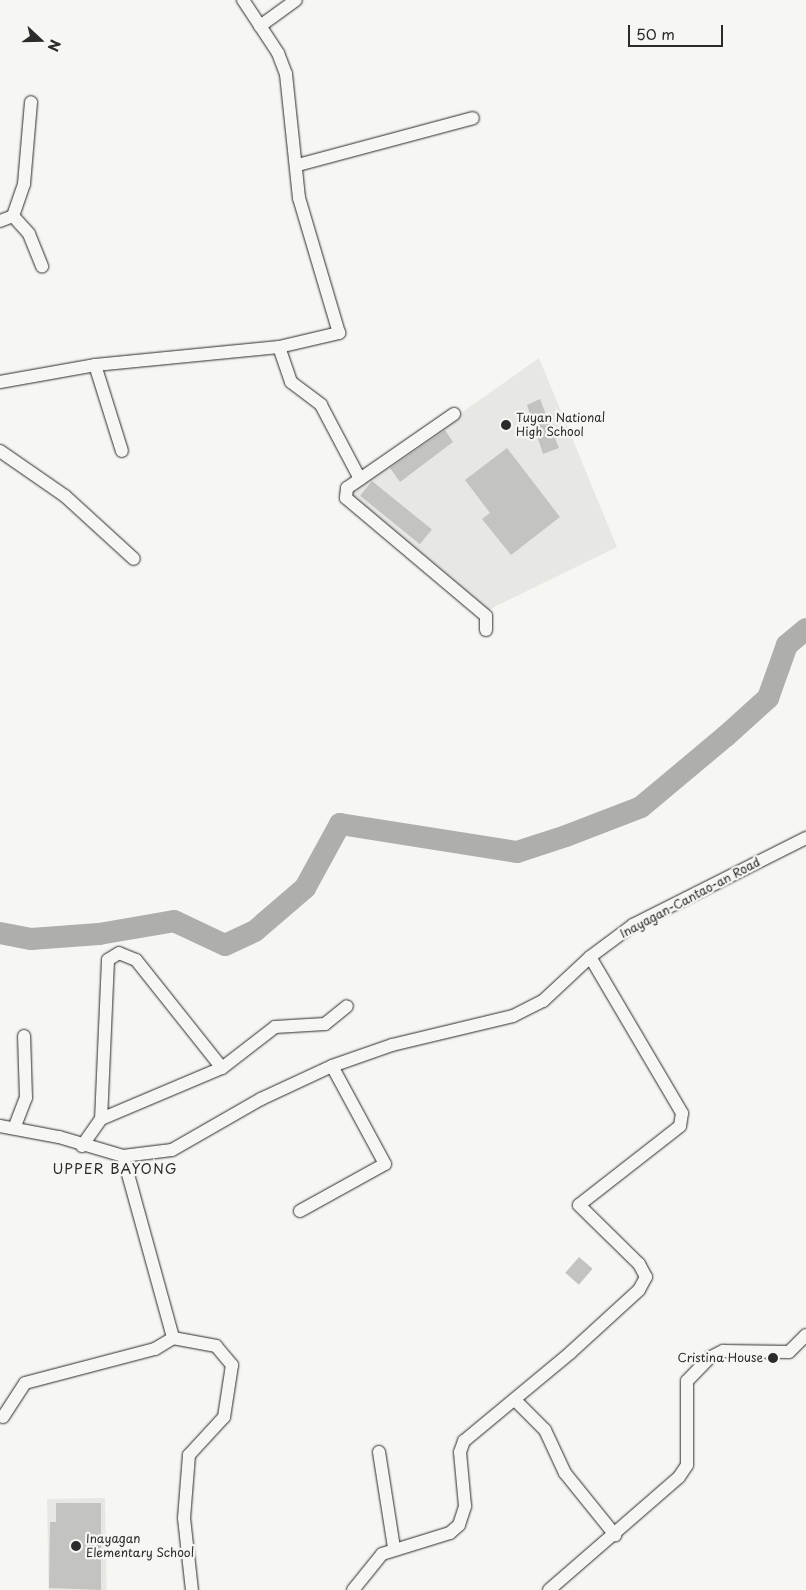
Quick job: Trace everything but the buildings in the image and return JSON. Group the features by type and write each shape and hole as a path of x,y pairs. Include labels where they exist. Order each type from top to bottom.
{"street":[{"path":"0,382 96,365 279,347 335,336 340,326 299,198 298,165 286,74 260,26 242,0"},
{"path":"260,26 296,0"},
{"path":"0,221 13,216 24,184 31,102"},
{"path":"298,165 473,118"},
{"path":"13,216 29,234 42,266"},
{"path":"279,347 291,382 321,405 360,479"},
{"path":"96,365 122,451"},
{"path":"454,414 348,488 346,498 486,616 486,630"},
{"path":"0,451 65,496 134,560"},
{"name":"Inayagan-Cantao-an Road","path":"0,1125 15,1126 123,1156 172,1150 260,1099 332,1066 392,1046 513,1016 543,1001 590,957 634,925 806,838"},
{"path":"101,1119 108,960 119,953 136,960 222,1068"},
{"path":"353,1590 382,1554 394,1548 433,1539 459,1525 465,1506 460,1452 464,1441 515,1400 639,1290 646,1277 639,1264 579,1205 680,1126 682,1113 590,957"},
{"path":"82,1146 101,1119 222,1068 275,1027 325,1024 347,1006"},
{"path":"15,1126 26,1098 24,1036"},
{"path":"300,1211 385,1164 332,1066"},
{"path":"123,1156 173,1338"},
{"path":"549,1590 679,1477 686,1465 685,1399 688,1381 697,1370 723,1350 789,1352 806,1335"},
{"path":"2,1417 25,1383 155,1349 173,1338 216,1346 232,1365 224,1417 189,1454 184,1518 192,1590"},
{"path":"515,1400 545,1430 565,1473 614,1535"},
{"path":"379,1452 394,1548"}],"shaded area":[{"name":"Tuyan National High School","path":"539,358 617,547 486,611 349,492"},
{"name":"Inayagan Elementary School","path":"105,1498 107,1590 49,1590 47,1499"}],"waterway":[{"path":"0,933 31,939 99,934 174,921 225,945 255,931 305,888 340,824 517,852 566,836 641,807 726,736 768,698 787,645 806,629"}],"place":[{"name":"Tuyan National High School","path":"506,425"},
{"name":"Cristina House","path":"773,1358"},
{"name":"Inayagan Elementary School","path":"76,1546"}],"district":[{"name":"UPPER BAYONG","path":"115,1169"}]}
